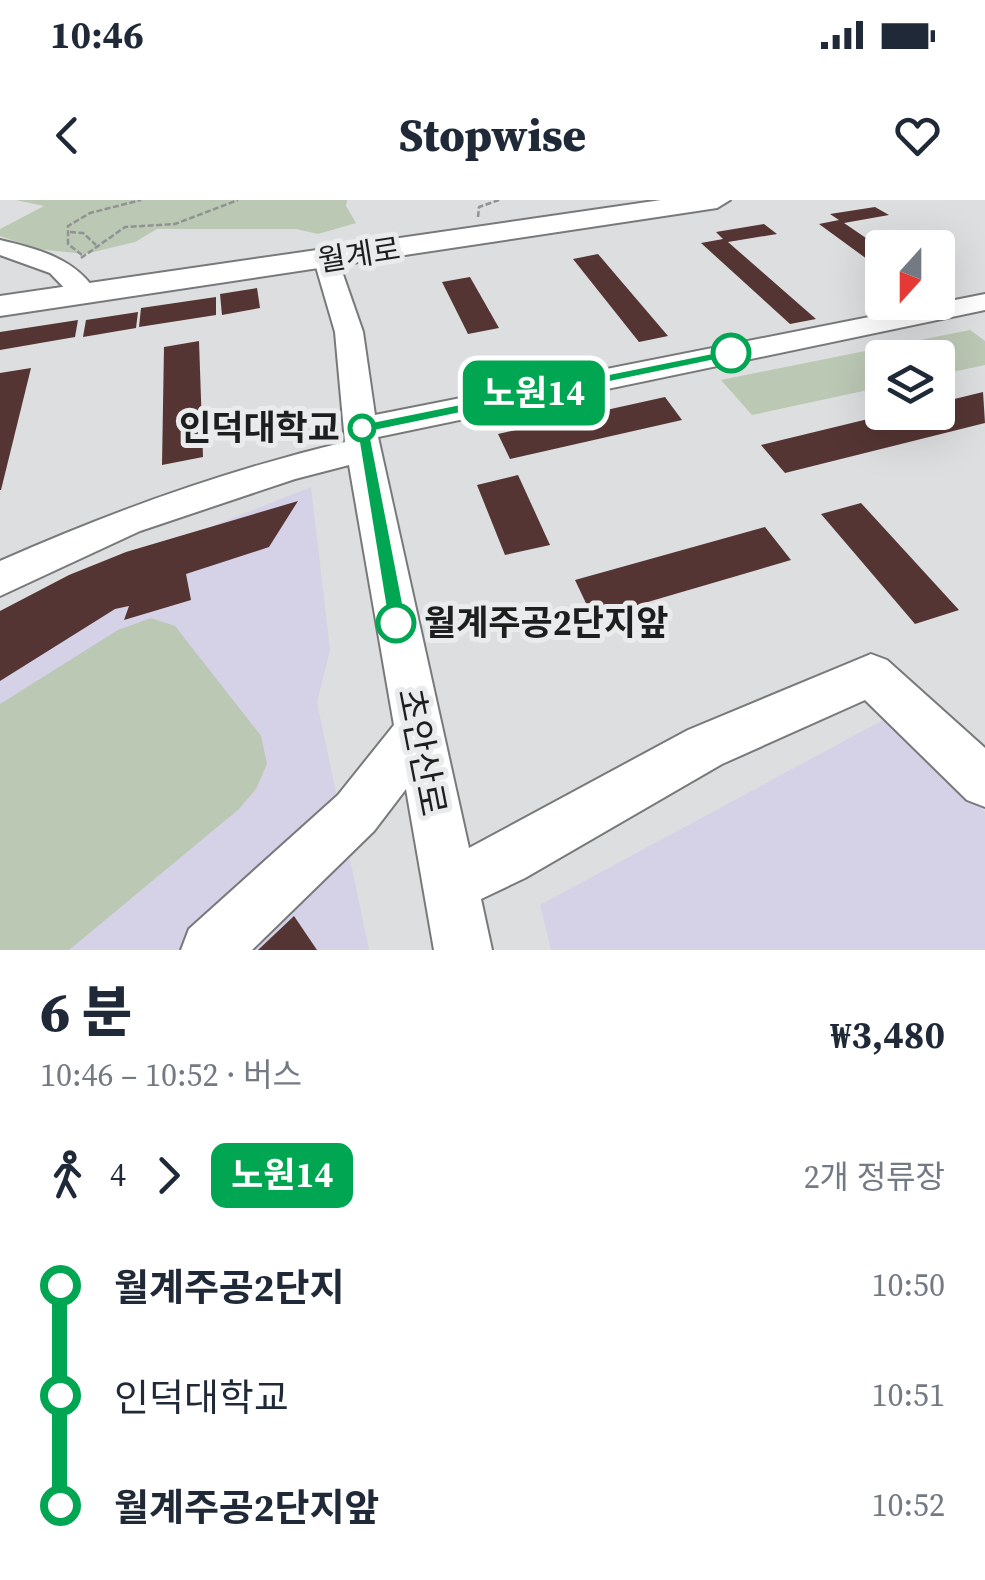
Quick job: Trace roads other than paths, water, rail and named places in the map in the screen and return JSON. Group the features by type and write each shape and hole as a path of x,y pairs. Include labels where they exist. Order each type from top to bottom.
{"main road":[{"name":"월계로","path":"7,305 716,200"},
{"path":"43,262 206,277"},
{"path":"7,305 47,283 52,273 43,262"}],"street":[{"path":"0,247 66,270 77,278 84,293"},
{"name":"초안산로","path":"326,260 349,332 362,439 417,734 463,950"},
{"path":"0,579 127,521 288,468 362,439 985,302"},
{"path":"448,884 506,859 706,747 870,675 985,782"},
{"path":"210,950 356,813 417,734"}],"place":[{"name":"인덕대학교","path":"362,428"},
{"name":"월계주공2단지앞","path":"396,623"}]}
